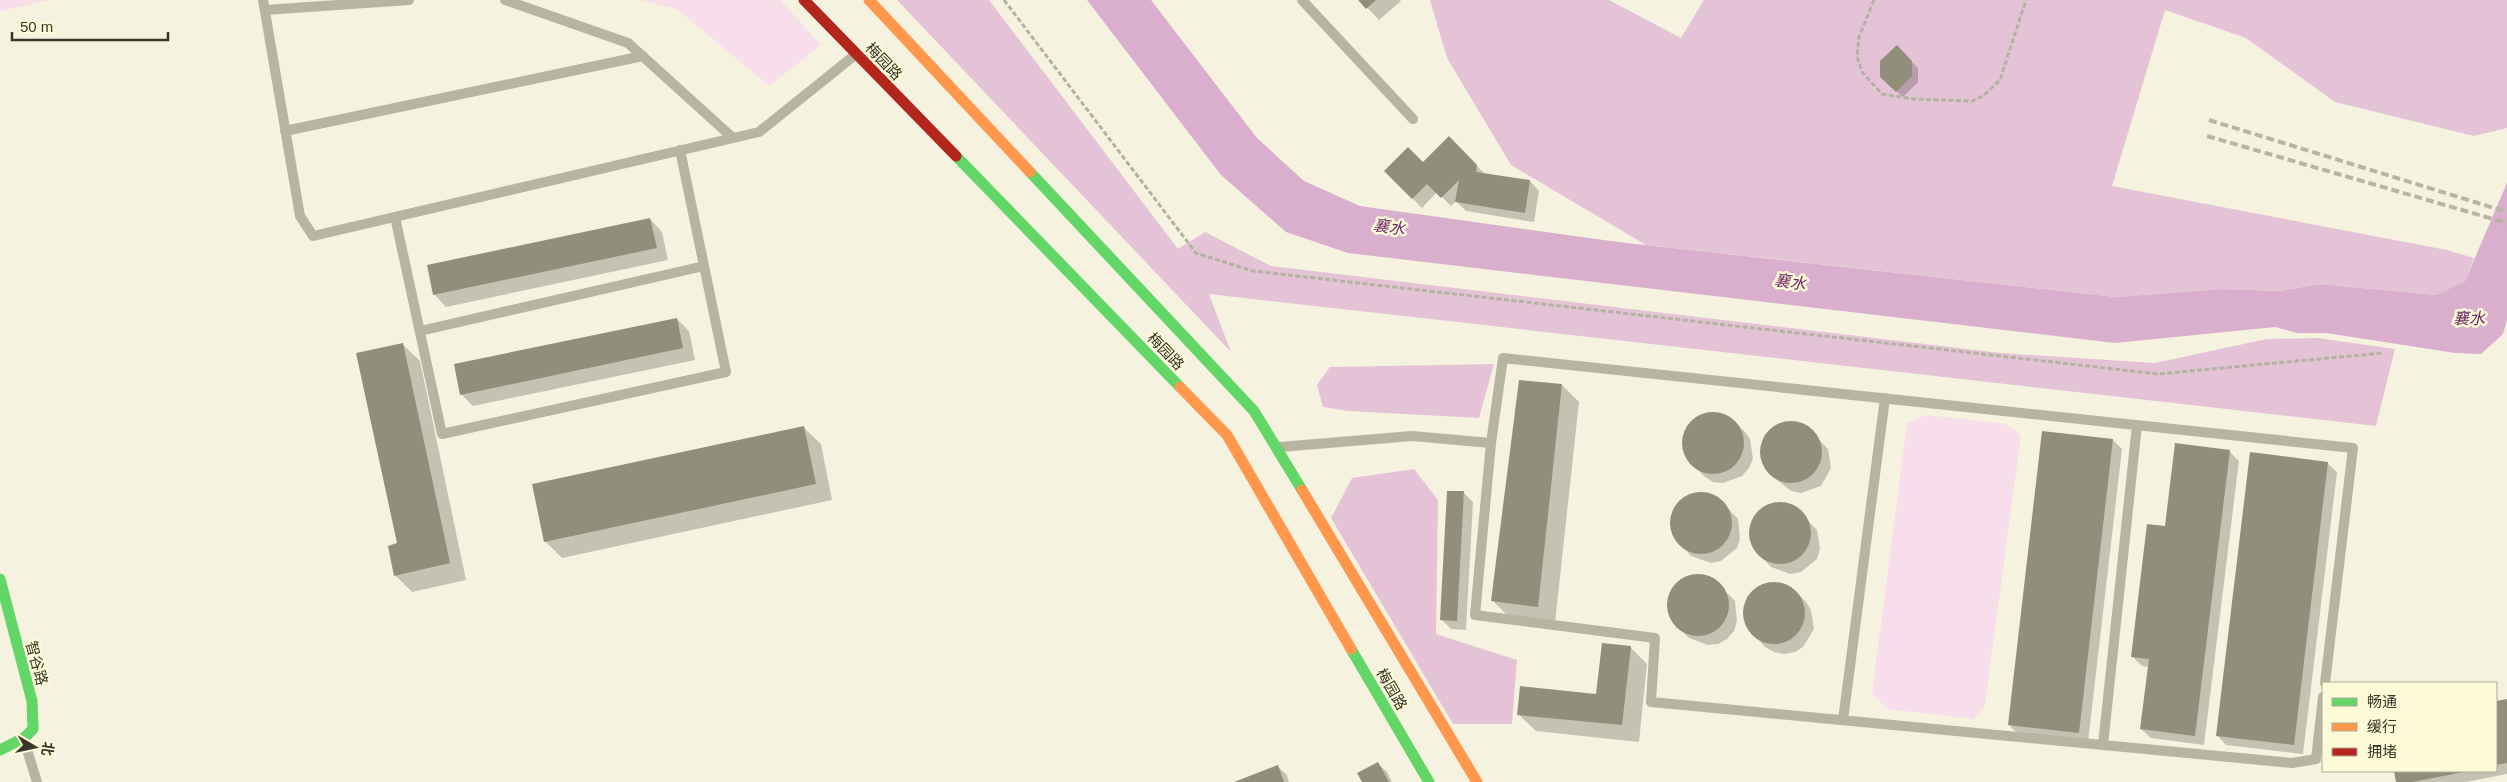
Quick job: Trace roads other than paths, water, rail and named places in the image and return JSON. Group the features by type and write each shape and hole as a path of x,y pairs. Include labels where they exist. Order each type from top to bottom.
{"main road":[{"name":"梅园路","path":"804,0 1226,435 1429,782"},
{"name":"梅园路","path":"869,0 1254,411 1477,782"},
{"name":"智谷路","path":"0,579 32,701 33,728 24,738"},
{"path":"4,747 24,738"}],"lane":[{"path":"409,0 264,5 300,216 313,236 759,132 857,54"},
{"path":"505,0 628,43 733,138"},
{"path":"1302,0 1413,119"},
{"path":"285,131 643,56"},
{"path":"395,217 442,434 726,372 680,150"},
{"path":"420,331 704,266"},
{"path":"2322,706 2316,759 2292,763 1651,702 1655,638 1474,615 1491,443 1503,358 2353,448 2325,682"},
{"path":"1843,720 1885,398"},
{"path":"2103,745 2137,425"},
{"path":"1276,447 1412,436 1491,443"},
{"path":"24,738 37,782"}],"water":[{"name":"襄水","path":"1087,0 1151,0 1257,138 1304,181 1360,206 1618,242 2116,297 2222,289 2279,291 2320,284 2436,295 2465,281 2507,183 2507,320 2503,334 2481,354 2455,353 2326,333 2297,333 2275,327 2115,343 1348,253 1286,232 1221,175"}],"railway":[{"path":"2209,120 2507,212"},
{"path":"2207,136 2507,223"}]}
